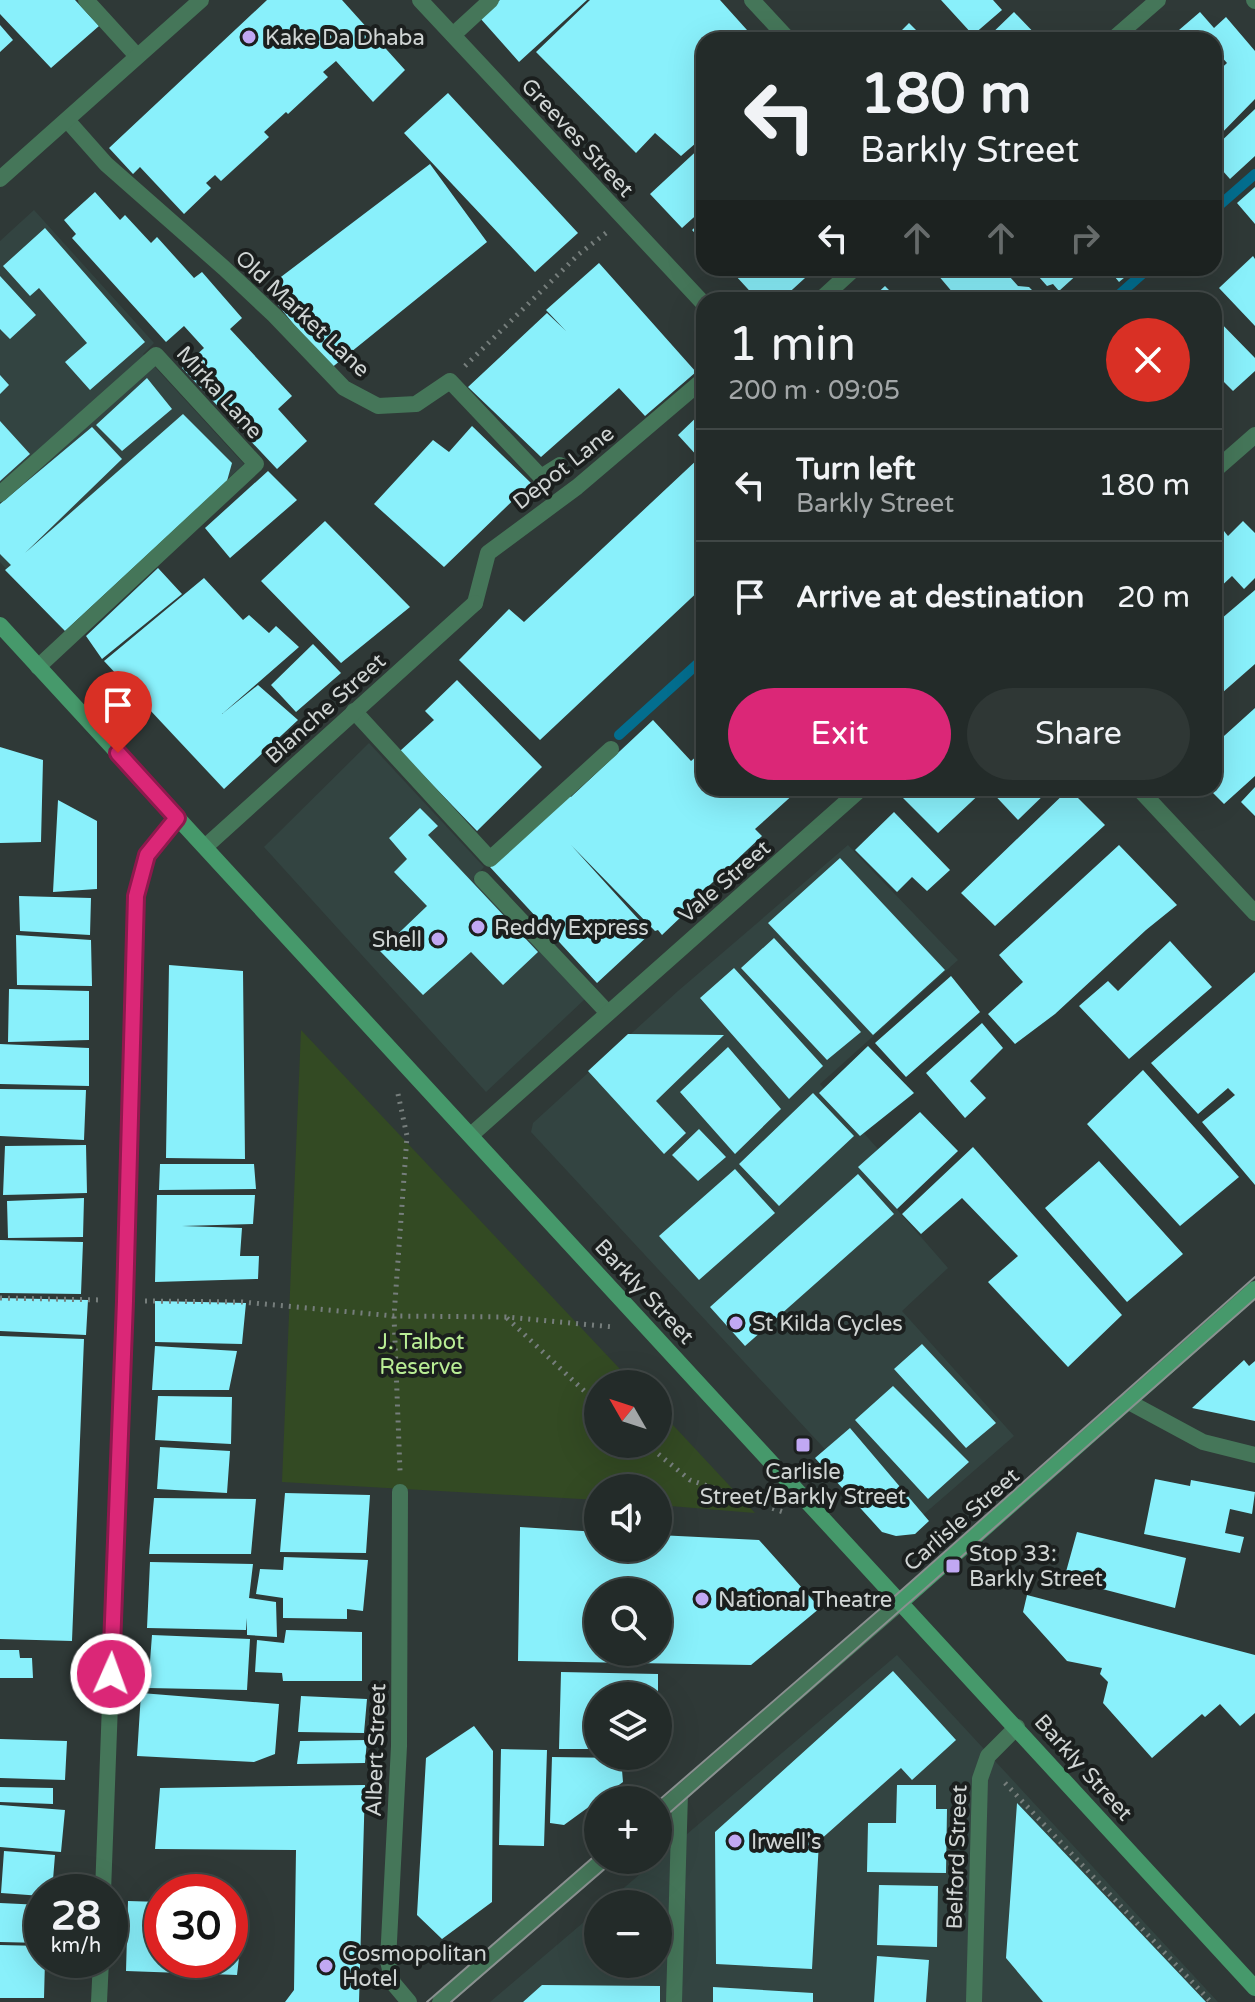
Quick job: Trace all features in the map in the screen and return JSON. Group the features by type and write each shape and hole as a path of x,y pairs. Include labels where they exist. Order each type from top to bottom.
{"main road":[{"name":"Barkly Street","path":"0,625 1255,1988"},
{"name":"Carlisle Street","path":"901,1602 1255,1289"}],"street":[{"path":"86,0 137,56"},
{"path":"0,179 201,0"},
{"path":"453,35 491,0"},
{"path":"752,0 782,32"},
{"path":"1121,32 1158,0"},
{"name":"Greeves Street","path":"426,6 696,295"},
{"name":"Old Market Lane","path":"67,120 106,164 274,315 344,388 378,406 416,404 450,381"},
{"path":"829,292 846,276"},
{"name":"Mirka Lane","path":"0,494 156,355 256,464 38,667"},
{"path":"450,381 541,477 560,465"},
{"name":"Depot Lane","path":"475,603 488,553 577,487 696,386"},
{"path":"1222,464 1255,435"},
{"name":"Blanche Street","path":"205,847 475,603"},
{"path":"354,711 490,859 611,749"},
{"name":"Vale Street","path":"471,1135 853,796"},
{"path":"1145,796 1255,913"},
{"path":"104,1874 136,896 147,855 177,818"},
{"path":"482,879 608,1013"},
{"path":"1127,1401 1203,1442 1255,1455"},
{"name":"Albert Street","path":"400,1492 399,1746 388,1961 393,1983 409,2002"},
{"name":"Carlisle Street","path":"672,1800 901,1602"},
{"name":"Belford Street","path":"974,2002 980,1779 988,1756 1017,1727"},
{"path":"674,2002 680,1793"},
{"path":"440,2002 587,1874"},
{"path":"99,2002 100,1978"}],"path":[{"path":"450,381 579,254 624,218"},
{"path":"397,1090 407,1136 394,1316 400,1492"},
{"path":"0,1298 242,1302 394,1316 506,1317 651,1330"},
{"path":"506,1317 584,1391"},
{"path":"663,1458 690,1480 792,1515"},
{"path":"985,1762 1211,2002"}],"shaded area":[{"path":"34,210 154,343 143,354 244,464 62,629 0,562 0,241"},
{"name":"Shell","path":"369,743 484,867 473,879 585,999 486,1092 264,847"},
{"path":"848,845 958,960 820,1084 878,1149 860,1167 948,1268 902,1311 1014,1436 908,1528 897,1527 531,1132 533,1123 678,991"},
{"path":"897,1655 1218,2002 490,2002 584,1922 584,1978 672,1978 672,1890 621,1890 640,1874 672,1874 672,1847"}],"green space":[{"name":"J. Talbot Reserve","path":"301,1030 621,1370 584,1370 584,1458 672,1458 672,1424 755,1513 672,1506 672,1474 584,1474 584,1499 282,1482"}],"building":[{"path":"0,0 75,0 99,26 51,68 0,14"},
{"path":"267,0 342,0 405,70 373,102 336,61 323,72 328,77 264,132 269,137 221,181 215,175 206,183 211,188 184,214 140,167 133,174 109,148"},
{"path":"500,0 587,0 519,62 480,18"},
{"path":"590,0 720,0 749,32 696,32 696,143 681,156 655,133 636,153 536,52"},
{"path":"941,0 993,0 1002,10 976,32 970,32"},
{"path":"1014,12 1033,32 993,32"},
{"path":"1200,12 1214,28 1226,17 1255,51 1255,99 1222,133 1222,68 1227,63 1222,57 1222,32 1179,30"},
{"path":"909,23 918,32 900,32"},
{"path":"0,25 13,40 0,52"},
{"path":"448,93 578,233 535,272 404,133"},
{"path":"1255,109 1255,156 1230,179 1222,170 1222,140"},
{"path":"696,151 696,215 682,228 650,194"},
{"path":"430,164 487,242 330,369 265,289"},
{"path":"1255,187 1255,224 1237,203"},
{"path":"95,192 120,220 125,215 151,243 157,237 194,278 202,272 242,318 230,329 292,396 278,409 307,441 277,469 182,368 204,348 184,326 166,342 72,238 76,234 64,220"},
{"path":"45,228 145,342 90,390 65,362 87,343 39,288 30,296 3,266"},
{"path":"1253,256 1255,259 1255,326 1219,288"},
{"path":"599,263 696,372 645,416 619,388 541,457 468,387 547,313 566,331 546,310"},
{"path":"0,276 36,315 10,339 0,329"},
{"path":"736,276 807,276 790,292 751,292"},
{"path":"939,276 1009,276 1018,286 1029,287 1034,292 952,292"},
{"path":"1038,276 1076,276 1059,291 1053,284 1047,286"},
{"path":"1222,324 1255,358 1255,371 1233,391 1222,380"},
{"path":"0,375 9,385 0,394"},
{"path":"147,378 172,409 122,451 96,425"},
{"path":"183,414 232,463 227,481 65,631 5,570 11,565 0,554 0,504 92,427 122,459 25,553"},
{"path":"696,418 696,455 678,435"},
{"path":"0,421 30,454 0,481"},
{"path":"472,426 531,483 444,567 374,504 433,440 449,452"},
{"path":"696,461 696,594 540,740 459,660 509,609 524,622"},
{"path":"268,471 297,500 230,558 205,528"},
{"path":"325,521 410,607 341,663 261,581"},
{"path":"1243,521 1255,533 1255,578 1244,589 1232,576 1222,585 1222,533 1224,531 1228,536"},
{"path":"158,568 182,594 102,659 86,636"},
{"path":"204,578 243,620 249,615 269,633 276,626 299,647 222,714 258,685 298,720 224,789 104,661"},
{"path":"1255,590 1255,664 1222,693 1222,618"},
{"path":"313,644 341,673 296,712 271,685"},
{"path":"457,680 542,767 477,831 400,751 434,720 425,711"},
{"path":"1255,708 1255,776 1224,804 1216,796 1222,796 1222,738"},
{"path":"653,720 691,761 696,757 696,796 792,796 755,829 762,836 680,913 683,915 662,935 571,845 651,933 597,983 490,867 548,815 565,792 571,797"},
{"path":"0,747 43,760 41,842 0,843"},
{"path":"1255,787 1255,816 1241,802"},
{"path":"903,796 977,796 938,833"},
{"path":"996,796 1043,796 1018,820"},
{"path":"1062,796 1076,796 1105,825 995,926 961,893"},
{"path":"58,800 97,821 97,889 53,892"},
{"path":"420,808 438,826 428,835 538,952 503,985 471,952 423,995 380,951 427,906 394,872 407,859 389,838"},
{"path":"894,812 950,870 927,891 912,877 897,892 855,850"},
{"path":"1119,845 1177,905 1055,1014 1015,1044 988,1014 1023,982 999,955"},
{"path":"840,858 945,970 873,1035 768,923"},
{"path":"19,896 91,898 90,935 20,931"},
{"path":"16,935 91,940 92,986 17,985"},
{"path":"774,938 861,1032 827,1060 741,968"},
{"path":"1170,941 1212,987 1129,1059 1079,1006 1108,981 1118,991"},
{"path":"169,965 243,971 245,1159 166,1158"},
{"path":"734,968 823,1066 789,1099 700,998"},
{"path":"1255,972 1255,1185 1202,1122 1235,1095 1228,1088 1198,1114 1151,1063"},
{"path":"951,976 980,1012 906,1077 875,1043"},
{"path":"9,989 89,991 89,1040 8,1042"},
{"path":"982,1023 1003,1048 970,1081 986,1098 965,1118 926,1073"},
{"path":"628,1034 724,1035 656,1101 686,1133 664,1154 588,1071"},
{"path":"0,1044 89,1048 89,1086 0,1084"},
{"path":"868,1046 914,1093 860,1136 819,1093"},
{"path":"728,1047 781,1109 735,1154 680,1092"},
{"path":"1143,1070 1239,1177 1180,1226 1087,1124"},
{"path":"0,1089 86,1090 84,1140 0,1136"},
{"path":"813,1093 854,1136 779,1206 739,1164"},
{"path":"920,1112 958,1151 897,1209 858,1167"},
{"path":"699,1129 726,1157 698,1181 672,1155"},
{"path":"86,1145 87,1193 3,1195 5,1146"},
{"path":"973,1147 1122,1315 1068,1367 988,1282 1018,1256 962,1198 921,1234 902,1214"},
{"path":"1099,1161 1183,1254 1127,1302 1045,1208"},
{"path":"160,1164 254,1164 256,1189 159,1190"},
{"path":"735,1169 775,1213 699,1280 659,1236"},
{"path":"858,1174 894,1214 745,1346 710,1307"},
{"path":"157,1195 255,1195 253,1224 182,1226 242,1228 240,1256 259,1256 258,1279 155,1282"},
{"path":"84,1198 83,1237 8,1238 7,1201"},
{"path":"0,1240 83,1242 81,1294 0,1293"},
{"path":"0,1298 88,1300 86,1335 0,1331"},
{"path":"155,1301 246,1303 242,1344 155,1342"},
{"path":"0,1336 84,1339 72,1641 0,1639"},
{"path":"922,1344 996,1423 966,1448 894,1369"},
{"path":"155,1346 237,1351 229,1390 152,1390"},
{"path":"1244,1360 1249,1366 1255,1361 1255,1421 1192,1408"},
{"path":"893,1386 969,1462 928,1499 855,1420"},
{"path":"158,1396 232,1397 231,1444 155,1440"},
{"path":"850,1428 929,1521 915,1534 896,1536 882,1532 815,1458"},
{"path":"160,1447 230,1451 227,1493 157,1489"},
{"path":"1155,1479 1190,1486 1191,1480 1255,1492 1252,1514 1230,1509 1225,1533 1244,1537 1240,1553 1144,1534"},
{"path":"285,1493 370,1495 366,1553 280,1552"},
{"path":"154,1498 256,1499 251,1554 149,1554"},
{"path":"520,1527 584,1531 584,1562 672,1562 672,1536 759,1540 820,1608 751,1665 672,1664 672,1578 584,1578 584,1662 518,1661"},
{"path":"1077,1532 1186,1558 1175,1608 1064,1579"},
{"path":"284,1557 368,1560 363,1611 347,1609 347,1619 283,1618 283,1598 256,1594 260,1569 283,1570"},
{"path":"150,1562 253,1564 249,1598 276,1602 277,1637 247,1635 247,1618 246,1630 147,1628"},
{"path":"1027,1595 1255,1655 1255,1713 1240,1726 1220,1704 1205,1717 1202,1714 1152,1758 1103,1703 1108,1682 1100,1674 1102,1668 1067,1661 1023,1612"},
{"path":"286,1630 362,1632 362,1681 283,1681 282,1673 255,1672 257,1640 284,1643"},
{"path":"152,1635 250,1639 247,1690 148,1688"},
{"path":"0,1650 19,1650 20,1658 32,1658 33,1678 0,1678"},
{"path":"893,1671 956,1740 912,1780 901,1768 819,1841 812,1969 716,1964 715,1832"},
{"path":"561,1672 658,1674 658,1682 584,1682 584,1749 559,1749"},
{"path":"141,1693 279,1704 275,1754 254,1762 137,1756"},
{"path":"301,1696 367,1699 364,1733 298,1732"},
{"path":"474,1726 493,1751 492,1902 442,1939 417,1915 426,1758"},
{"path":"0,1739 67,1741 65,1780 0,1778"},
{"path":"367,1740 365,1763 297,1764 300,1741"},
{"path":"501,1749 547,1750 544,1846 499,1845"},
{"path":"552,1757 584,1757 584,1770 622,1770 623,1782 618,1786 584,1786 584,1810 564,1825 550,1823"},
{"path":"365,1785 359,2002 285,2002 294,1990 296,1850 155,1849 160,1788"},
{"path":"897,1785 936,1785 936,1809 947,1809 946,1873 867,1872 868,1823 896,1823"},
{"path":"0,1787 53,1788 53,1804 0,1802"},
{"path":"1017,1803 1206,2002 1043,2002 1006,1958"},
{"path":"0,1805 65,1810 61,1852 0,1847"},
{"path":"4,1851 55,1855 53,1874 24,1874 24,1895 1,1893"},
{"path":"879,1885 938,1886 937,1947 877,1945"},
{"path":"128,1901 144,1901 144,1972 128,1971"},
{"path":"0,1903 24,1904 24,1943 0,1942"},
{"path":"0,1945 24,1946 24,1978 45,1978 44,1998 0,1998"},
{"path":"877,1956 929,1960 926,2002 874,2002"},
{"path":"542,1985 660,1986 660,2002 523,2002"},
{"path":"713,1987 813,1993 813,2002 713,2002"}],"waterway":[{"path":"1222,203 1255,174"},
{"path":"1122,292 1140,276"},
{"path":"619,735 696,665"}],"tram line":[{"path":"672,1789 1255,1277"},
{"path":"672,1811 1255,1299"},
{"path":"427,2002 584,1865"},
{"path":"451,2002 599,1874"}],"place":[{"name":"Kake Da Dhaba","path":"249,37"},
{"name":"Reddy Express","path":"478,927"},
{"name":"Shell","path":"438,939"},
{"name":"St Kilda Cycles","path":"736,1323"},
{"name":"Carlisle Street/Barkly Street","path":"803,1445"},
{"name":"Stop 33: Barkly Street","path":"953,1566"},
{"name":"National Theatre","path":"702,1599"},
{"name":"Irwell's","path":"735,1841"},
{"name":"Cosmopolitan Hotel","path":"326,1966"}],"route":[{"path":"111,1674 136,896 147,855 177,818 118,753"}]}
